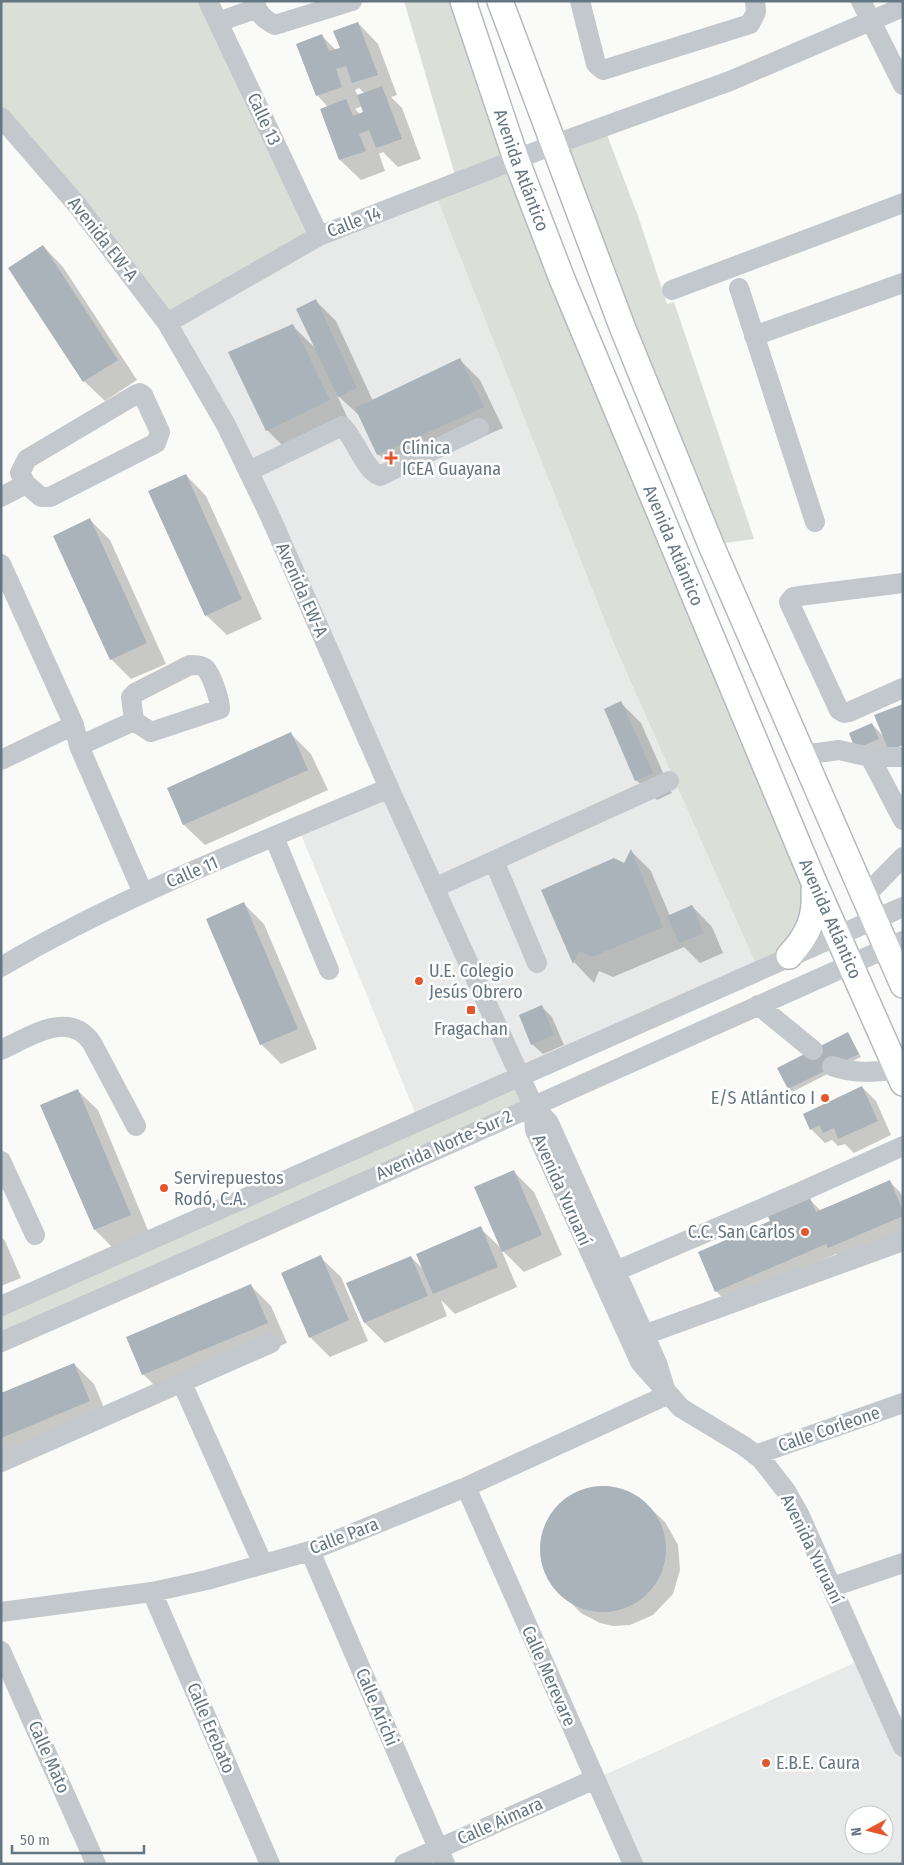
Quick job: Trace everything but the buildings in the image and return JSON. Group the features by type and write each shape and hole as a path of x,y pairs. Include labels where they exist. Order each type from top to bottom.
{"main road":[{"name":"Avenida Atlántico","path":"463,1 516,159 626,436 813,880 900,1076"},
{"name":"Avenida Atlántico","path":"500,1 552,145 704,527 869,907 895,944 903,985"},
{"path":"789,956 804,940 812,924 815,908 813,880"}],"street":[{"name":"Calle 13","path":"208,1 319,236"},
{"path":"218,22 255,5 266,20 275,25 352,1"},
{"path":"580,1 596,64 603,70 750,24 756,12 755,1"},
{"path":"861,1 869,22 903,85"},
{"name":"Calle 14","path":"167,323 319,236 552,145 730,81 903,7"},
{"name":"Avenida EW-A","path":"1,117 84,214 167,323 249,471 389,788 533,1105"},
{"path":"672,290 903,203"},
{"path":"754,336 903,282"},
{"path":"739,288 815,522"},
{"path":"140,393 143,395 160,432 160,438 156,443 50,497 41,497 26,484 20,473 27,458 135,395 140,393"},
{"path":"249,471 342,426 350,434 373,473 380,476 480,428"},
{"path":"1,496 26,484"},
{"path":"1,564 74,725 79,746 143,894"},
{"path":"903,583 799,596 793,597 789,602 838,710 844,713 849,712 903,688"},
{"path":"79,746 134,721"},
{"path":"1,760 74,725"},
{"path":"802,755 839,750 870,757 903,757"},
{"path":"870,757 903,820"},
{"path":"434,888 669,781"},
{"name":"Calle 11","path":"1,967 35,947 143,894 389,788"},
{"path":"274,837 329,970"},
{"path":"869,907 903,857"},
{"path":"494,861 537,963"},
{"name":"Avenida Norte-Sur 2","path":"1,1306 520,1074 837,935 869,907 903,906"},
{"name":"Avenida Norte-Sur 2","path":"1,1342 203,1254 895,944"},
{"path":"758,1005 813,1050"},
{"path":"1,1050 53,1027 68,1026 82,1031 92,1043 136,1126"},
{"path":"832,1066 846,1071 900,1076"},
{"name":"Avenida Yuruaní","path":"533,1105 535,1130 576,1236 640,1362 667,1395 681,1408 755,1455 786,1491 800,1516 898,1724 903,1747"},
{"name":"Avenida Yuruaní","path":"533,1105 549,1123 657,1363 667,1395"},
{"path":"616,1271 903,1146"},
{"path":"1,1161 35,1235"},
{"path":"644,1335 903,1240"},
{"path":"1,1462 181,1381 271,1343"},
{"path":"181,1381 263,1564"},
{"name":"Calle Para","path":"1,1612 152,1592 310,1551 466,1488 667,1395"},
{"name":"Calle Corleone","path":"755,1455 903,1403"},
{"name":"Calle Merevare","path":"466,1488 633,1864"},
{"name":"Calle Arichi","path":"310,1551 442,1856"},
{"path":"832,1587 903,1563"},
{"name":"Calle Erebato","path":"152,1592 270,1864"},
{"name":"Calle Mato","path":"1,1651 96,1864"},
{"name":"Calle Aimara","path":"404,1864 442,1856 594,1778"}],"shaded area":[{"path":"1,1 208,1 319,236 167,323 1,117"},
{"path":"404,1 463,1 813,880 812,924 758,969 614,644 434,191 457,182"},
{"path":"604,127 638,216 667,304 674,302 754,539 711,545 553,145"},
{"path":"434,191 614,644 758,969 418,1120 298,827 388,788 167,323 319,236"},
{"path":"520,1074 533,1105 1,1342 1,1306"},
{"name":"E.B.E. Caura","path":"863,1659 903,1747 903,1864 633,1864 595,1779"}],"place":[{"name":"Clínica ICEA Guayana","path":"391,458"},
{"name":"U.E. Colegio Jesús Obrero","path":"419,981"},
{"name":"Fragachan","path":"471,1010"},
{"name":"E/S Atlántico I","path":"825,1098"},
{"name":"Servirepuestos Rodó, C.A.","path":"164,1188"},
{"name":"C.C. San Carlos","path":"805,1232"},
{"name":"E.B.E. Caura","path":"766,1763"}]}
